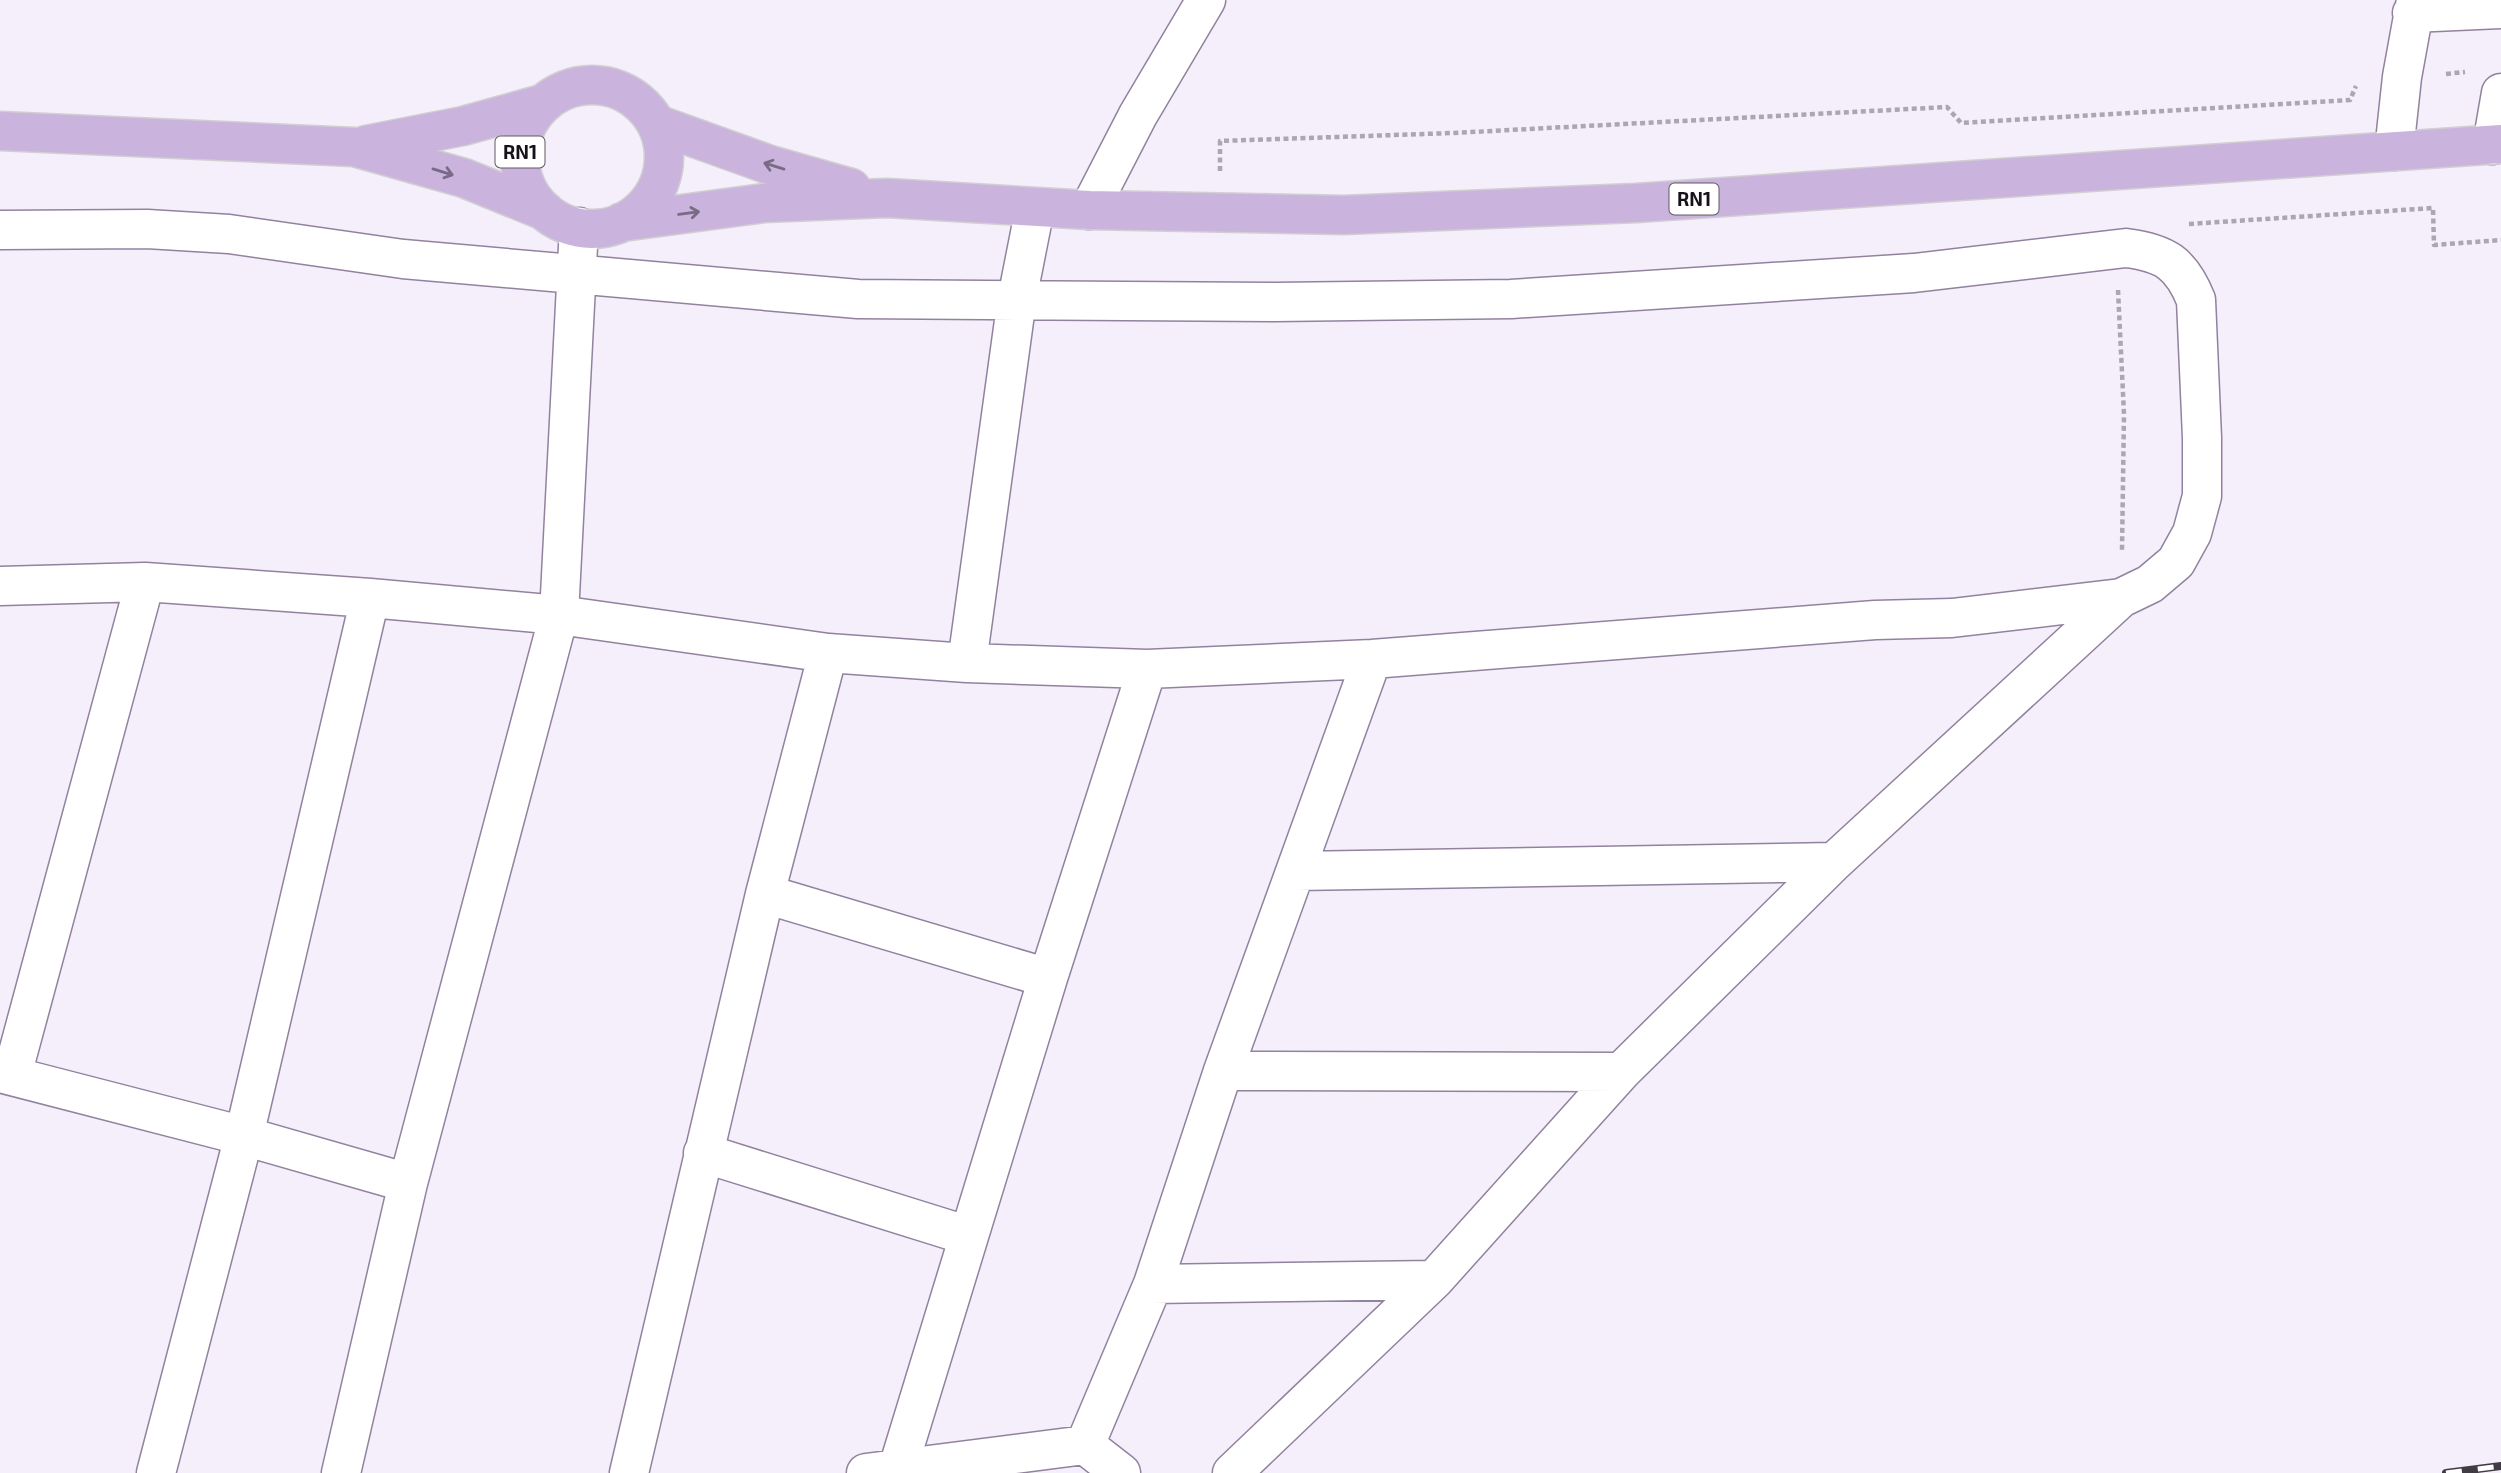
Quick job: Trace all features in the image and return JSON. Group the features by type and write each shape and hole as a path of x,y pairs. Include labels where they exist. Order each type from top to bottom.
{"main road":[{"name":"RN1","path":"354,147 463,126 542,104 561,91 582,85 604,86 626,93 643,106 656,124 663,152 660,181 652,198 638,212 622,222"},
{"name":"RN1","path":"542,104 528,123 520,146 520,170 529,192 545,211"},
{"name":"RN1","path":"656,124 770,165 887,198"},
{"name":"RN1","path":"0,131 354,147 464,178 545,211 567,224 601,228 622,222 764,204 887,198 1035,208 1344,215 1636,203 2496,144"}],"street":[{"path":"1089,210 1138,115 1206,0"},
{"path":"2394,151 2402,77 2414,7 2501,9"},
{"path":"2489,82 2496,144"},
{"path":"967,663 1017,299 1035,208"},
{"path":"341,1473 408,1183 559,615 579,227"},
{"path":"0,230 147,229 229,234 403,259 859,299 1275,302 1511,299 1914,272 2126,248 2148,251 2169,259 2189,284 2196,300 2202,438 2202,496 2192,533 2176,562 2150,584 2121,598 1834,862 1621,1072 1434,1280 1232,1473"},
{"path":"0,586 145,582 370,598 559,615 828,653 967,663 1147,669 1373,659 1875,620 1952,618 2121,598"},
{"path":"145,582 6,1074 244,1136 408,1183"},
{"path":"156,1473 244,1136 370,598"},
{"path":"629,1473 765,894 828,653"},
{"path":"1085,1445 1153,1284 1223,1071 1373,659"},
{"path":"1121,1473 1085,1445 882,1470 969,1236 1147,669"},
{"path":"1297,871 1834,862"},
{"path":"765,894 1048,978"},
{"path":"1223,1071 1621,1072"},
{"path":"703,1153 969,1236"},
{"path":"1153,1284 1434,1280"}],"path":[{"path":"1220,141 1453,133 1948,107 1961,123 2350,100 2358,82 2402,77 2489,82"},
{"path":"2115,249 2123,414 2121,598"}],"railway":[{"path":"2446,1473 2501,1466"}]}
